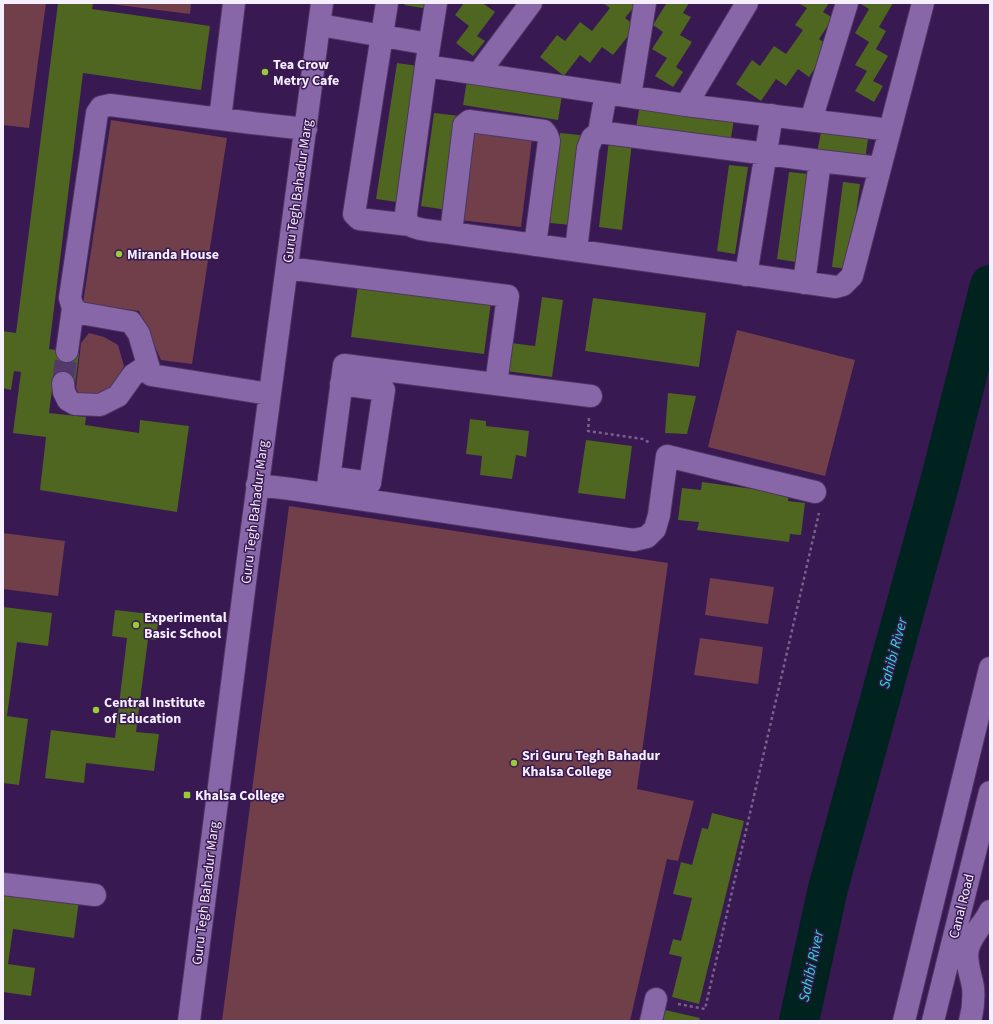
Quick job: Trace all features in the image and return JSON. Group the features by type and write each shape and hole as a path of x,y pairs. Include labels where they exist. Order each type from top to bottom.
{"street":[{"path":"220,119 234,3"},
{"name":"Guru Tegh Bahadur Marg","path":"189,1021 257,485 322,3"},
{"path":"387,3 354,214 360,219 836,287 843,285 852,276 923,3"},
{"path":"410,225 406,214 436,3"},
{"path":"478,74 531,3"},
{"path":"630,96 645,3"},
{"path":"686,104 747,3"},
{"path":"811,120 848,3"},
{"path":"320,25 429,44"},
{"path":"426,66 606,93 890,130"},
{"path":"576,250 588,148 592,138 599,132 606,93"},
{"path":"67,351 72,308 70,298 97,114 100,108 110,104 306,129"},
{"path":"746,275 772,115"},
{"path":"451,233 464,125 469,121 544,131 549,141 535,245"},
{"path":"599,132 880,168"},
{"path":"804,283 820,161"},
{"path":"287,268 508,296 496,384"},
{"path":"72,308 80,312 131,322 139,334 151,375 270,394"},
{"path":"63,383 64,392 68,400 75,404 100,405 118,396 133,375 148,365"},
{"path":"328,485 344,365 591,396"},
{"path":"257,485 328,485 370,483 384,390 341,384"},
{"path":"328,485 634,540 647,537 655,529 659,515 666,456 815,492"},
{"path":"904,1021 985,707 990,668"},
{"name":"Canal Road","path":"933,1021 960,948 990,792"},
{"path":"3,884 95,895"},
{"path":"970,1021 974,1001 973,988 968,959 960,948 972,940 990,911"},
{"path":"651,1021 656,999"}],"path":[{"path":"591,396 588,431 643,439 666,456"},
{"path":"656,999 705,1009 821,503 820,497 815,492"}],"shaded area":[{"path":"3,3 46,3 29,128 3,125"},
{"path":"103,3 191,3 190,14"},
{"path":"111,120 227,138 192,364 161,360 139,311 83,303"},
{"path":"470,132 532,139 521,227 460,220"},
{"path":"737,330 855,360 825,476 708,447"},
{"path":"89,333 104,337 118,345 124,366 117,380 105,394 79,394 76,388 81,343"},
{"path":"289,506 668,563 637,789 694,801 678,861 667,859 630,1021 222,1021"},
{"path":"3,533 65,541 58,596 3,589"},
{"path":"710,578 774,587 768,624 705,615"},
{"path":"700,638 763,647 758,684 694,675"}],"building":[{"path":"58,3 93,3 92,9 210,26 201,90 83,73 49,349 79,353 75,385 53,382 49,413 86,417 85,425 139,433 140,420 189,426 177,512 40,490 46,437 13,433 21,372 14,371 11,390 3,388 3,331 16,333"},
{"path":"405,3 430,3 429,9 404,5"},
{"path":"464,3 484,3 495,12 477,36 485,41 473,56 456,43 469,26 455,15"},
{"path":"603,3 637,3 625,18 636,26 613,55 602,47 590,63 580,55 564,76 540,57 557,35 565,41 580,22 592,31 610,8"},
{"path":"664,3 689,3 683,13 691,17 680,35 692,42 676,67 683,72 673,87 655,76 667,58 652,49 663,32 653,25 666,4"},
{"path":"798,3 829,3 823,12 833,18 819,39 830,46 809,77 798,69 786,86 776,79 761,101 736,84 752,60 760,66 774,46 786,54 803,30 795,25 807,8"},
{"path":"859,3 893,3 879,27 886,31 876,49 888,56 873,81 883,86 874,102 855,91 867,71 855,65 869,42 855,33 869,9"},
{"path":"397,63 418,66 397,202 376,199"},
{"path":"467,80 562,95 558,120 463,105"},
{"path":"640,104 734,120 730,143 636,128"},
{"path":"434,113 460,116 447,210 421,206"},
{"path":"821,132 868,139 865,160 817,152"},
{"path":"560,133 580,135 570,225 550,223"},
{"path":"609,140 632,142 622,230 599,227"},
{"path":"729,165 748,167 735,254 717,251"},
{"path":"789,172 808,174 796,262 777,259"},
{"path":"843,182 860,184 849,269 832,267"},
{"path":"358,285 491,302 484,354 351,337"},
{"path":"542,297 563,300 552,377 507,371 511,343 535,346"},
{"path":"593,298 706,313 699,367 585,351"},
{"path":"668,393 696,396 687,434 665,433"},
{"path":"470,419 486,421 486,426 529,431 526,457 516,455 512,479 480,475 482,456 466,454"},
{"path":"586,440 632,446 625,499 578,493"},
{"path":"702,482 789,494 788,501 805,503 801,535 790,534 789,542 697,530 699,522 678,520 682,488 701,490"},
{"path":"3,607 52,613 48,646 17,642 7,716 28,719 19,785 3,783"},
{"path":"115,610 159,615 156,640 148,639 136,732 159,734 154,771 86,763 84,783 45,778 51,730 115,738 127,638 112,636"},
{"path":"712,813 744,821 699,1004 672,997 682,957 669,954 673,939 681,941 692,898 673,894 681,862 692,865 702,828 708,829"},
{"path":"3,890 79,900 74,938 13,929 8,964 35,968 31,996 3,992"},
{"path":"665,1010 700,1018 699,1021 663,1021"}],"waterway":[{"name":"Sahibi River","path":"799,1021 828,888 940,482 990,285"}],"tunnel":[{"path":"63,383 67,351"}],"place":[{"name":"Tea Crow Metry Cafe","path":"265,72"},
{"name":"Miranda House","path":"119,254"},
{"name":"Experimental Basic School","path":"136,625"},
{"name":"Central Institute of Education","path":"96,710"},
{"name":"Sri Guru Tegh Bahadur Khalsa College","path":"514,763"},
{"name":"Khalsa College","path":"187,795"}]}
